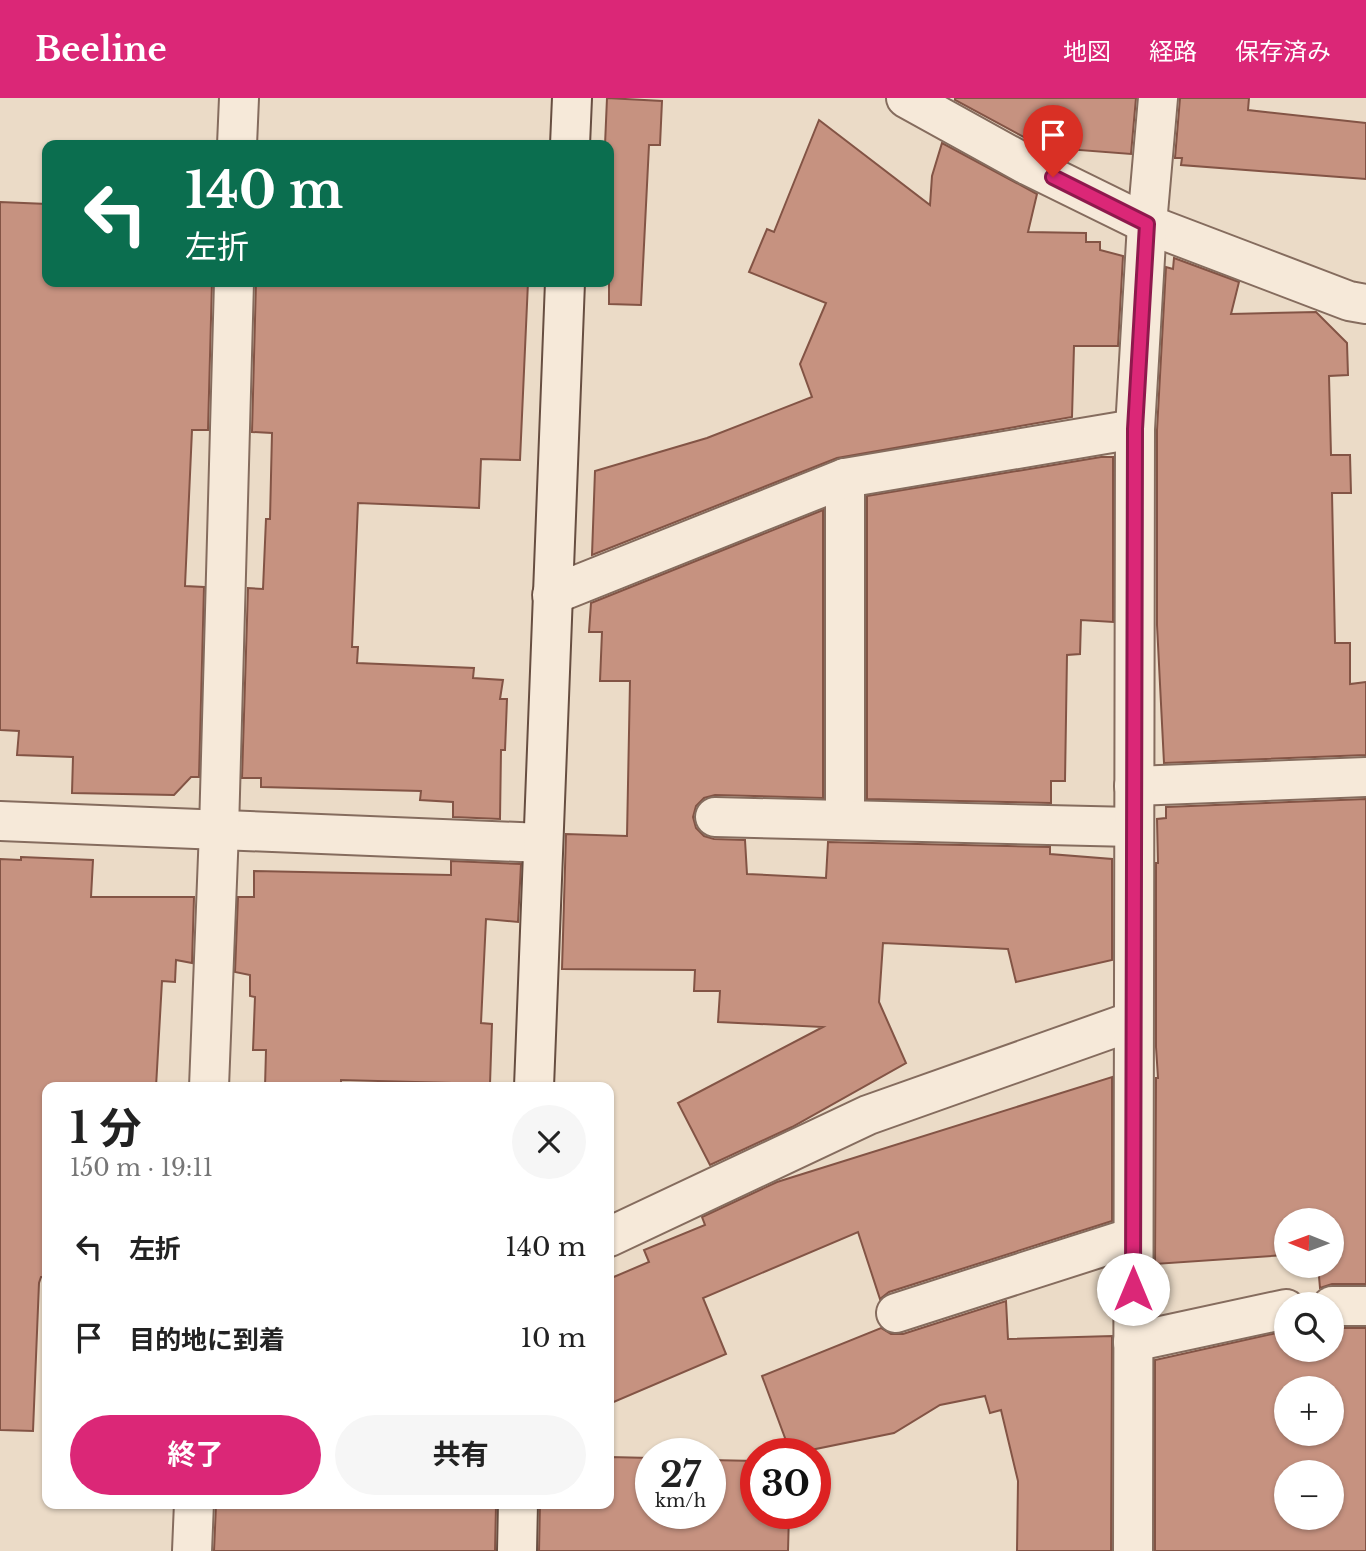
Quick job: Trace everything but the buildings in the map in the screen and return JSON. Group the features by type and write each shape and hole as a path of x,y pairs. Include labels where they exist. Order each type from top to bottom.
{"street":[{"path":"237,140 239,98"},
{"path":"570,140 572,98"},
{"path":"906,98 1029,166 1147,224 1349,301 1366,304"},
{"path":"1133,1551 1135,429 1147,224 1158,98"},
{"path":"209,1082 234,287"},
{"path":"534,1082 565,287"},
{"path":"552,595 845,478 1135,429"},
{"path":"845,478 845,820"},
{"path":"1134,786 1366,777"},
{"path":"715,817 1133,827"},
{"path":"0,821 543,843"},
{"path":"614,1235 868,1115 1133,1021"},
{"path":"896,1313 1133,1237"},
{"path":"1344,1306 1366,1306"},
{"path":"1133,1342 1274,1311"},
{"path":"192,1551 194,1509"},
{"path":"517,1551 518,1509"}],"route":[{"path":"1053,177 1147,224 1135,429 1133,1289"}]}
